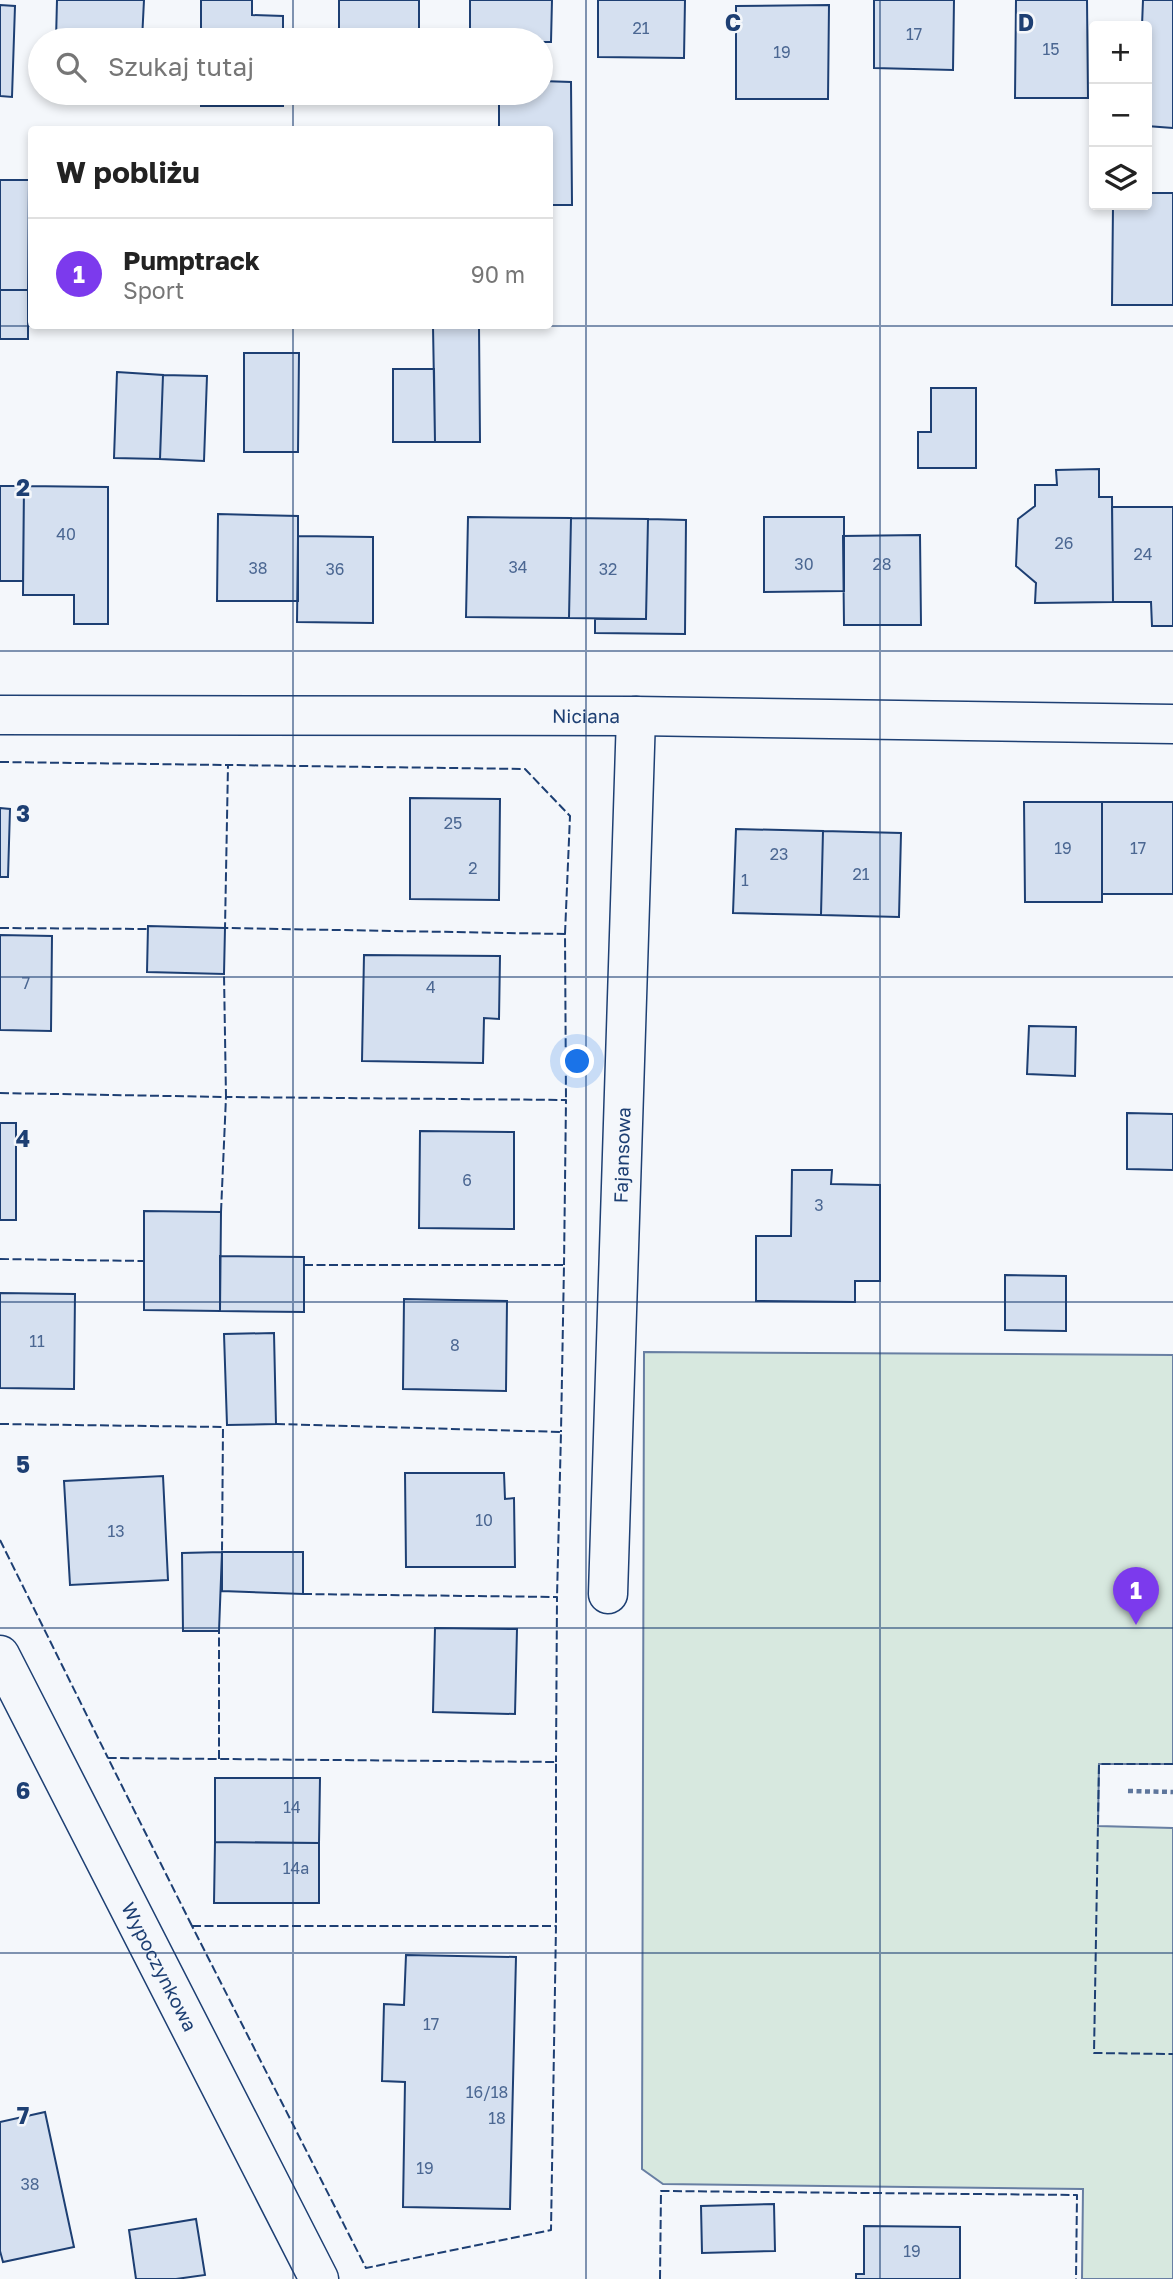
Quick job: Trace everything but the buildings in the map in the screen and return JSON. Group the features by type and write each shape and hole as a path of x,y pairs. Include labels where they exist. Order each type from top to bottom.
{"street":[{"name":"Niciana","path":"0,715 636,716 1173,724"},
{"name":"Fajansowa","path":"608,1594 636,716"},
{"name":"Wypoczynkowa","path":"0,1655 319,2279"}],"path":[{"path":"1128,1791 1173,1792"}],"shaded area":[{"path":"644,1352 1173,1355 1173,1764 1099,1764 1098,1826 1173,1828 1173,2279 1082,2279 1083,2189 663,2184 642,2169"}],"fence":[{"path":"0,762 228,765"},
{"path":"565,934 570,816 525,769 228,765 225,928 565,934 566,1100"},
{"path":"0,928 148,929"},
{"path":"0,1093 226,1097 224,974"},
{"path":"221,1212 226,1097 566,1100 564,1265"},
{"path":"0,1259 144,1261"},
{"path":"304,1265 564,1265 561,1432"},
{"path":"0,1424 223,1427 222,1552"},
{"path":"276,1424 561,1432 557,1597"},
{"path":"0,1540 108,1758"},
{"path":"303,1594 557,1597 556,1762"},
{"path":"219,1631 219,1759"},
{"path":"192,1926 108,1758 556,1762 556,1926"},
{"path":"1173,1764 1099,1764 1094,2053 1173,2054"},
{"path":"192,1926 556,1926 551,2230 366,2268 192,1926"},
{"path":"660,2279 661,2191 1077,2195 1076,2279"}],"place":[{"name":"Pumptrack","path":"1136,1625"}]}
